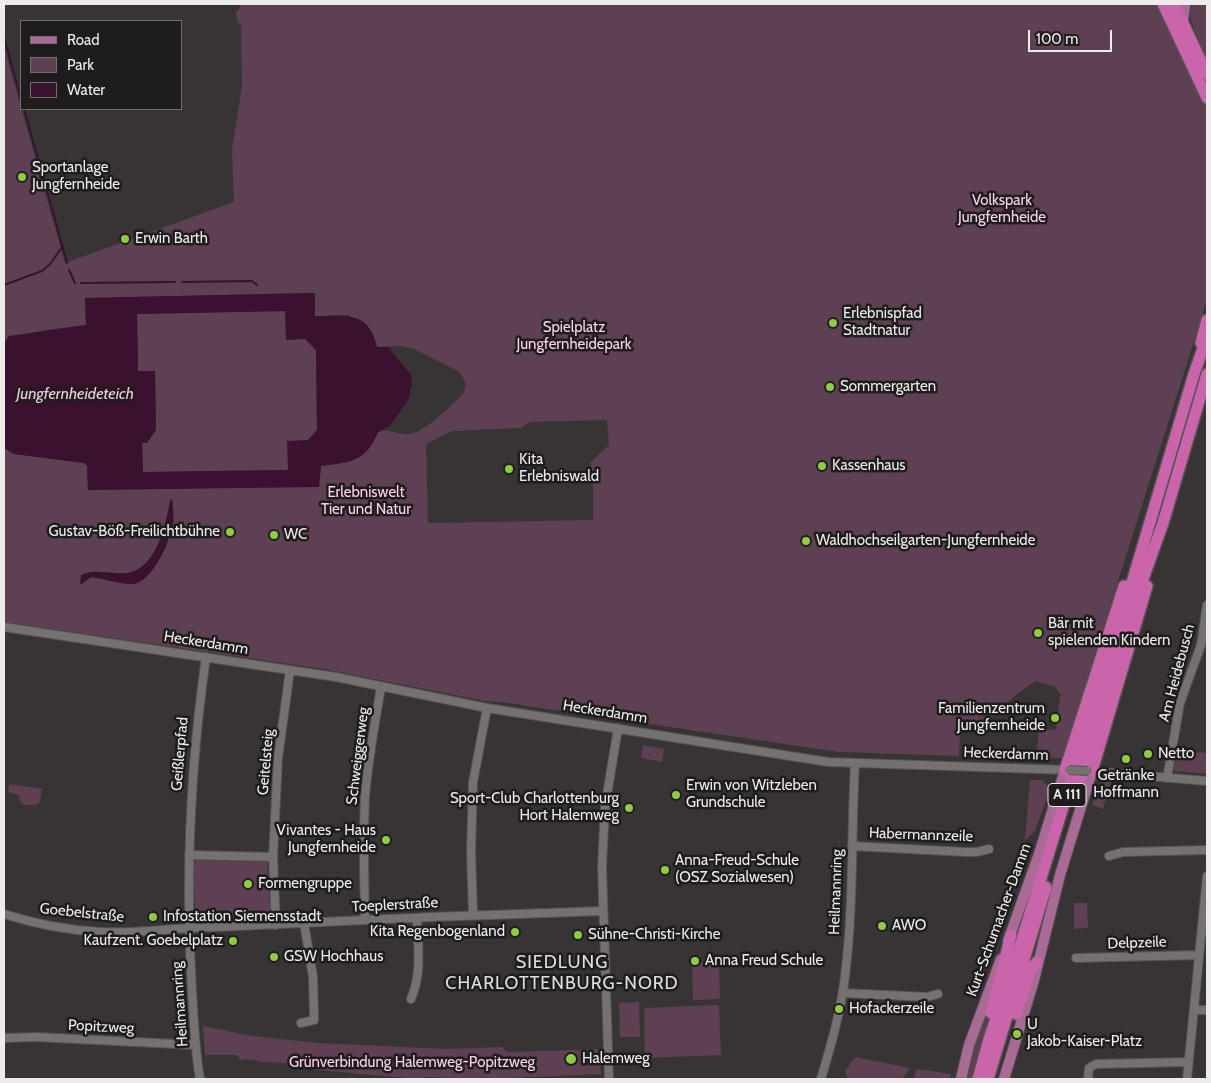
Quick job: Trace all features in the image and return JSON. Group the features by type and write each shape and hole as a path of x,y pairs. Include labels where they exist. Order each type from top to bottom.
{"highway":[{"path":"1163,4 1207,98"},
{"path":"1174,4 1207,70"},
{"path":"1194,374 1207,320"},
{"name":"A 111","path":"978,1079 1061,814 1194,374 1207,337"},
{"name":"A 111","path":"988,1079 1147,567 1203,405 1207,374"},
{"path":"1067,770 1120,594 1142,549"},
{"path":"1090,771 1144,601 1149,578 1147,567"},
{"path":"989,1039 994,1001 1011,935"},
{"path":"1002,1036 1009,1030 1031,968 1037,962"}],"main road":[{"path":"1183,23 1184,4"},
{"name":"Kurt-Schumacher-Damm","path":"962,1079 968,1045 1011,935 1067,770"},
{"path":"1004,1079 1034,980 1060,875 1090,771"}],"street":[{"name":"Am Heidebusch","path":"1166,778 1180,703 1201,645 1207,605"},
{"name":"Heckerdamm","path":"4,627 290,670 487,708 828,762 1090,771 1207,781"},
{"name":"Geißlerpfad","path":"188,927 192,772 197,714 206,657"},
{"name":"Geitelsteig","path":"276,925 273,857 278,758 290,670"},
{"name":"Schweiggerweg","path":"365,920 363,838 369,761 381,687"},
{"path":"473,915 471,851 474,782 487,708"},
{"path":"609,1079 602,878 605,807 618,728"},
{"name":"Heilmannring","path":"820,1079 843,993 849,936 855,763"},
{"name":"Habermannzeile","path":"852,846 966,852 989,849"},
{"path":"1109,856 1124,852 1207,850"},
{"path":"189,854 273,857"},
{"path":"1187,1079 1206,903 1207,876"},
{"name":"Toeplerstraße","path":"188,927 603,911"},
{"name":"Goebelstraße","path":"4,914 45,925 101,932 130,932 188,927"},
{"path":"411,999 417,978 417,918"},
{"path":"301,1023 314,1020 313,977 304,924"},
{"name":"Heilmannring","path":"188,927 200,1079"},
{"name":"Delpzeile","path":"1076,958 1199,955"},
{"path":"843,993 919,997 938,994"},
{"path":"1194,1010 1207,1010"},
{"name":"Popitzweg","path":"4,1038 34,1037 196,1045"},
{"path":"1088,1079 1089,1068 1096,1064 1188,1062"}],"green space":[{"name":"Volkspark Jungfernheide","path":"240,4 1159,4 1207,108 1207,300 1062,758 1036,758 1039,729 1056,730 1060,696 1062,696 1054,686 1036,681 1018,693 987,722 960,727 959,756 839,752 485,701 324,669 4,622 4,448 14,454 84,463 87,465 88,490 319,486 321,466 356,459 368,449 378,432 386,431 409,434 423,429 465,391 465,382 458,371 414,349 401,346 377,347 349,315 315,316 314,293 85,298 86,325 46,330 7,339 4,343 4,47 20,104 20,110 22,110 65,263 234,202 232,150 242,86 241,26 237,21 236,12 241,7","holes":["607,420 609,445 590,463 593,475 593,520 428,523 426,444 452,431 521,428 530,422","170,501 174,521 166,547 152,570 121,583 91,577 85,581 89,572 114,574 138,570 153,555 166,522"]},
{"path":"1193,4 1207,4 1207,59 1191,21 1190,8"},
{"path":"286,311 305,339 316,349 317,430 288,470 143,472 142,443 156,430 155,371 138,371 137,314"},
{"path":"643,745 664,749 662,762 641,758"},
{"path":"1177,751 1207,753 1207,774 1174,771"},
{"path":"1030,780 1043,780 1049,792 1035,831 1025,840"},
{"path":"1103,781 1111,781 1103,809 1092,805 1099,784"},
{"path":"9,784 42,789 40,802 36,805 24,805 20,801 19,795 8,792"},
{"path":"197,860 267,862 271,916 268,918 197,920 195,917 193,863"},
{"path":"1074,903 1087,903 1088,928 1074,929"},
{"path":"719,962 720,999 693,1000 692,963"},
{"path":"997,976 976,1072 973,1079 965,1079 971,1054"},
{"path":"639,1002 640,1037 620,1037 619,1003"},
{"path":"719,1005 721,1055 645,1058 644,1008"},
{"name":"Grünverbindung Halemweg-Popitzweg","path":"203,1026 252,1036 318,1043 447,1049 502,1047 507,1052 599,1049 601,1074 485,1079 482,1077 480,1079 426,1077 417,1079 296,1068 287,1063 242,1059 241,1061 237,1055 205,1055"},
{"path":"855,1057 910,1068 902,1079 848,1078 845,1071"},
{"path":"916,1069 951,1074 950,1079 914,1079"}],"water":[{"name":"Jungfernheideteich","path":"315,293 315,316 346,316 355,318 362,321 368,327 377,347 388,347 411,375 412,384 408,400 390,426 378,432 373,442 362,455 349,461 321,466 319,487 88,490 87,466 84,463 14,454 4,448 4,343 9,336 86,325 85,298","holes":["285,311 286,340 305,339 316,350 317,430 308,440 287,441 288,470 143,472 142,443 147,443 156,430 155,371 138,371 137,314"]},
{"path":"172,499 173,519 169,539 160,559 147,576 133,584 91,577 82,584 80,583 81,575 87,573 127,573 137,570 145,563 158,544"}],"waterway":[{"path":"4,37 20,95"},
{"path":"24,110 67,263"},
{"path":"4,285 42,271 50,264 63,246"},
{"path":"69,270 75,283"},
{"path":"182,282 252,281 257,285"},
{"path":"81,283 175,282"}],"place":[{"name":"Sportanlage Jungfernheide","path":"22,177"},
{"name":"Erwin Barth","path":"125,239"},
{"name":"Erlebnispfad Stadtnatur","path":"833,323"},
{"name":"Sommergarten","path":"830,387"},
{"name":"Kassenhaus","path":"822,466"},
{"name":"Kita Erlebniswald","path":"509,469"},
{"name":"Gustav-Böß-Freilichtbühne","path":"230,532"},
{"name":"WC","path":"274,535"},
{"name":"Waldhochseilgarten-Jungfernheide","path":"806,541"},
{"name":"Bär mit spielenden Kindern","path":"1038,633"},
{"name":"Familienzentrum Jungfernheide","path":"1055,718"},
{"name":"Netto","path":"1148,754"},
{"name":"Getränke Hoffmann","path":"1126,759"},
{"name":"Erwin von Witzleben Grundschule","path":"676,795"},
{"name":"Sport-Club Charlottenburg Hort Halemweg","path":"629,808"},
{"name":"Vivantes - Haus Jungfernheide","path":"386,840"},
{"name":"Anna-Freud-Schule (OSZ Sozialwesen)","path":"665,870"},
{"name":"Formengruppe","path":"248,884"},
{"name":"Infostation Siemensstadt","path":"153,917"},
{"name":"AWO","path":"882,926"},
{"name":"Kita Regenbogenland","path":"515,932"},
{"name":"Sühne-Christi-Kirche","path":"578,935"},
{"name":"Kaufzent. Goebelplatz","path":"233,941"},
{"name":"GSW Hochhaus","path":"274,957"},
{"name":"Anna Freud Schule","path":"695,961"},
{"name":"Hofackerzeile","path":"839,1009"},
{"name":"U Jakob-Kaiser-Platz","path":"1017,1034"},
{"name":"Halemweg","path":"571,1059"}],"district":[{"name":"SIEDLUNG CHARLOTTENBURG-NORD","path":"562,973"}],"park label":[{"name":"Spielplatz Jungfernheidepark","path":"574,336"},
{"name":"Erlebniswelt Tier und Natur","path":"366,502"}]}
